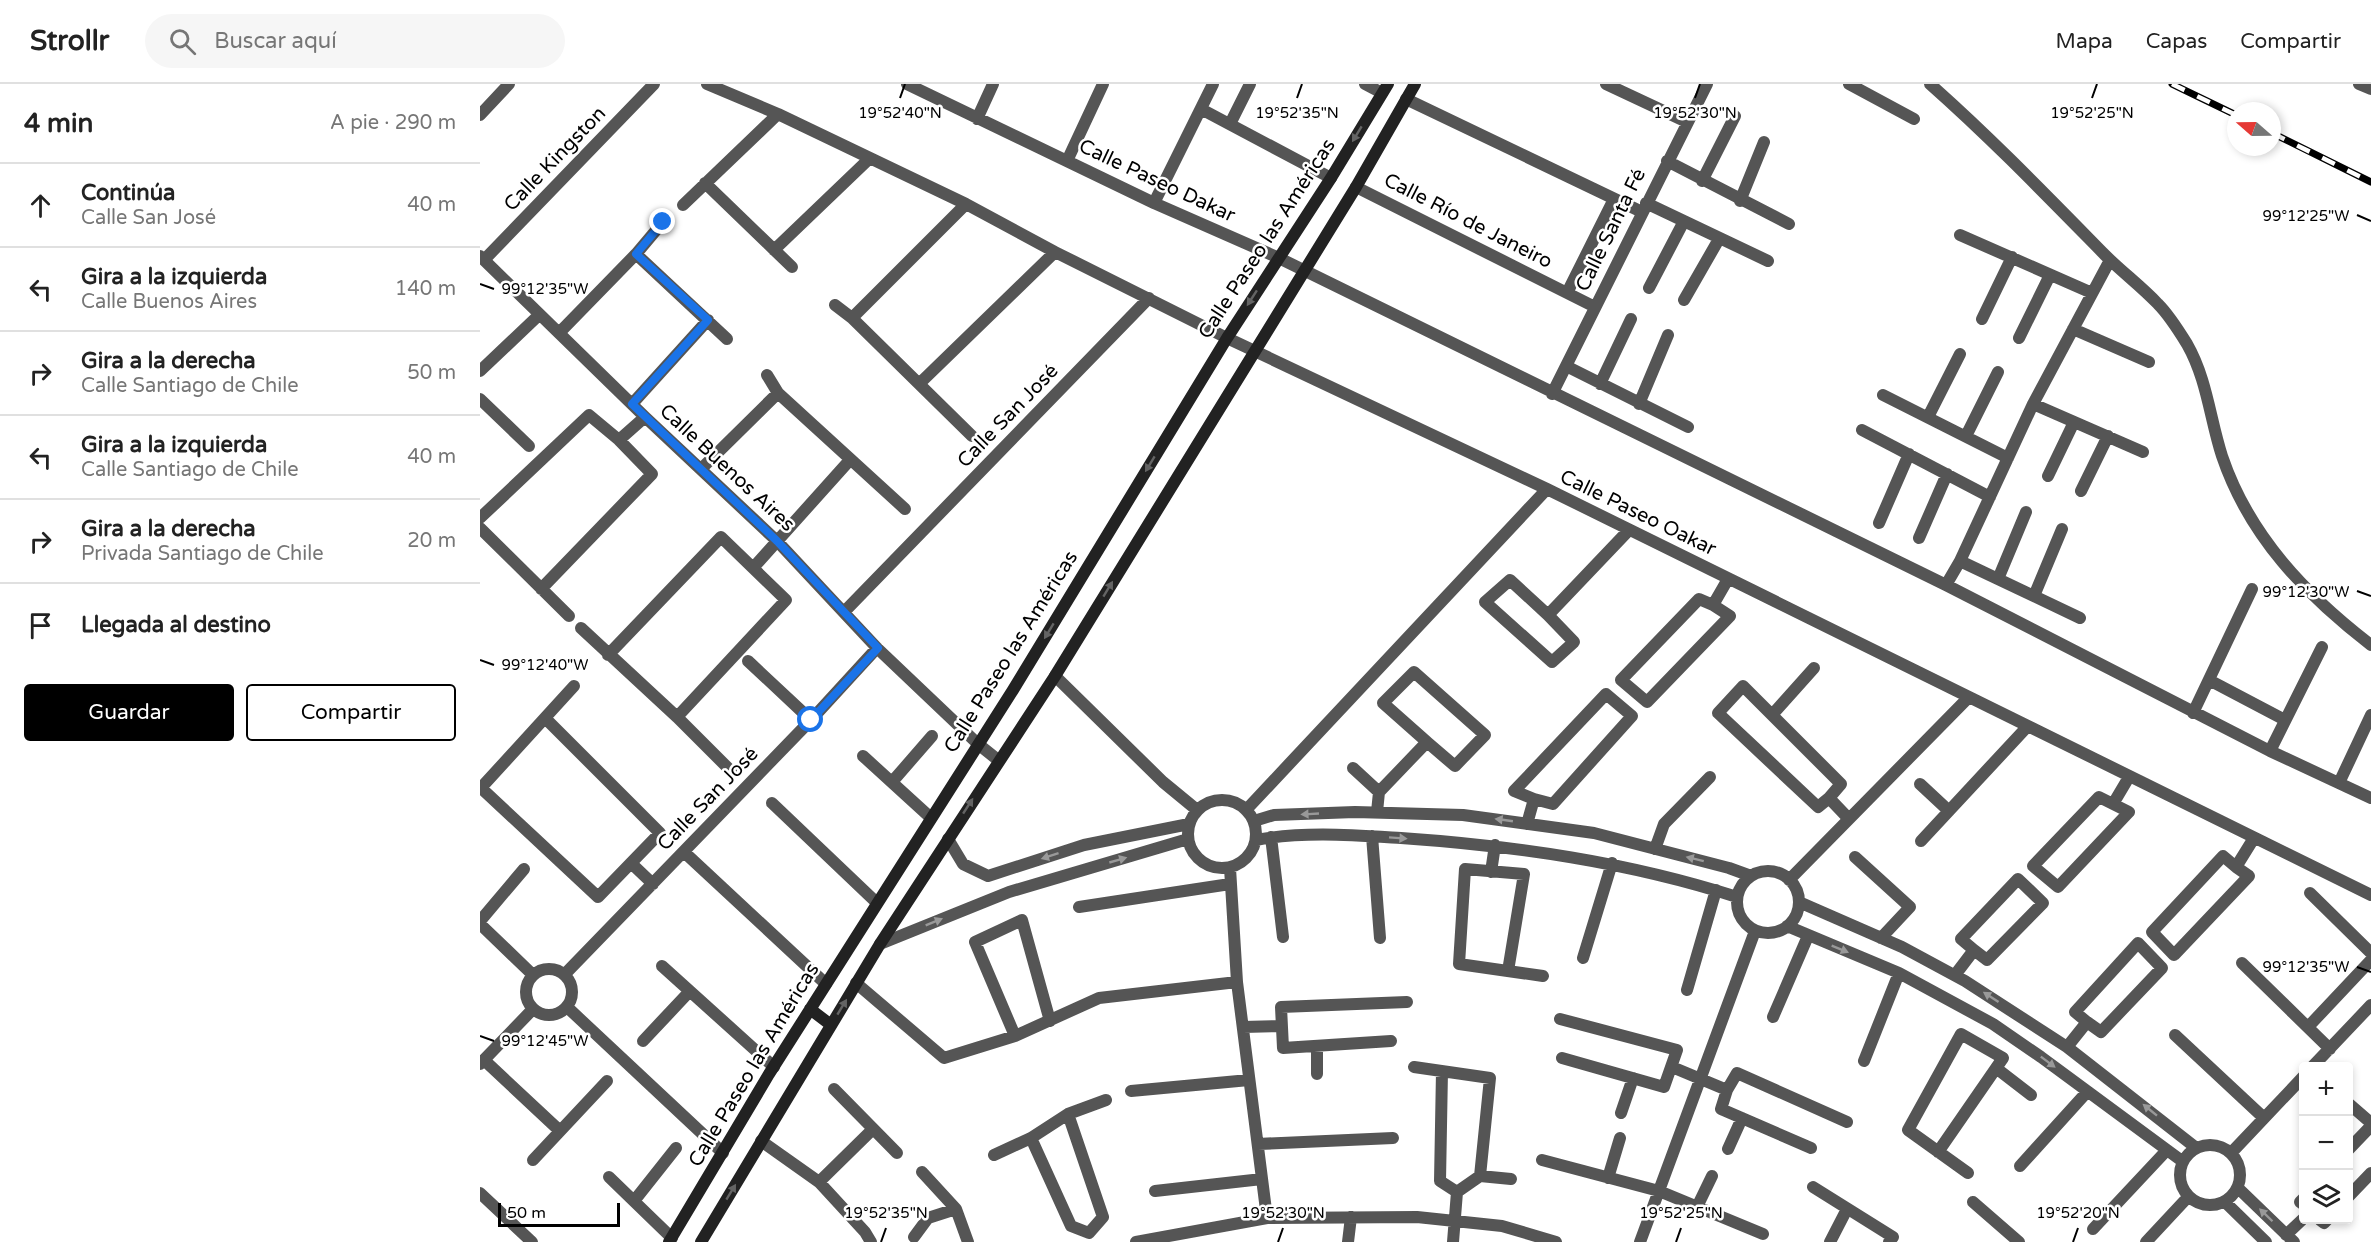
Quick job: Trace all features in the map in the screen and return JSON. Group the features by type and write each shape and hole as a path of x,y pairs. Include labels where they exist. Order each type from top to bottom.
{"street":[{"path":"480,115 509,84"},
{"name":"Calle Kingston","path":"482,258 654,84"},
{"path":"707,84 778,114 966,204 1055,252 1254,350"},
{"name":"Calle Paseo Dakar","path":"907,84 976,119 1279,258 1303,272 1552,394"},
{"path":"976,119 993,84"},
{"path":"1067,161 1103,84"},
{"path":"1154,202 1213,84"},
{"path":"1230,124 1250,84"},
{"path":"1365,84 1385,88"},
{"path":"701,1242 880,944 1055,676 1356,187 1416,84"},
{"path":"1606,84 1687,122"},
{"name":"Calle Santa Fé","path":"1552,394 1707,84"},
{"path":"1849,84 1914,119"},
{"path":"1930,84 1984,131 2110,260 2159,305 2187,345 2201,375 2222,456 2240,501 2263,538 2298,581 2339,621 2371,645"},
{"path":"2359,84 2371,89"},
{"name":"Calle Paseo las Américas","path":"670,1240 774,1067 1019,681 1227,338 1331,178 1385,88"},
{"path":"1406,99 1614,199 1684,220 1768,261"},
{"path":"1201,108 1331,178"},
{"path":"683,205 778,114"},
{"path":"1702,181 1735,116"},
{"path":"1740,201 1764,142"},
{"path":"774,250 869,159"},
{"path":"1667,161 1740,201 1789,224"},
{"path":"705,183 792,267"},
{"name":"Calle Río de Janeiro","path":"1356,187 1595,307"},
{"path":"1567,293 1614,199"},
{"path":"852,318 966,204"},
{"path":"1649,288 1684,220"},
{"path":"559,333 636,254 663,222"},
{"path":"1960,234 2092,293"},
{"path":"1684,300 1719,239"},
{"path":"920,383 1055,252"},
{"path":"636,254 727,339"},
{"path":"1982,319 2012,257"},
{"name":"Calle Buenos Aires","path":"482,258 645,417 777,541 878,648 978,744 998,760"},
{"path":"1946,585 1960,561 2033,404 2110,260"},
{"path":"2019,338 2050,275"},
{"name":"Calle San José","path":"844,612 1149,298"},
{"path":"835,305 852,318 920,383 972,436"},
{"path":"480,371 540,315"},
{"path":"1600,384 1631,319"},
{"path":"632,404 708,320"},
{"path":"2073,329 2149,362"},
{"path":"1639,404 1668,335"},
{"name":"Calle Paseo Oakar","path":"1254,350 1547,489 2371,895"},
{"path":"1928,417 1960,354"},
{"path":"1566,366 1688,427"},
{"path":"1966,436 1998,372"},
{"path":"767,375 778,393 849,461 905,509"},
{"path":"701,470 778,393"},
{"path":"1552,394 1946,585 2193,714 2371,798"},
{"path":"1883,394 2008,458"},
{"path":"480,399 529,446"},
{"path":"2033,404 2143,452"},
{"path":"480,518 589,415 619,440 652,474 541,588"},
{"path":"619,440 645,417"},
{"path":"2048,476 2074,422"},
{"path":"1863,430 1990,497"},
{"path":"2081,492 2108,436"},
{"path":"1879,523 1909,454"},
{"path":"753,567 849,461"},
{"path":"1919,538 1947,474"},
{"path":"1246,810 1547,489"},
{"path":"1998,579 2026,512"},
{"path":"480,528 569,616"},
{"path":"2034,596 2062,529"},
{"path":"1548,615 1629,530"},
{"path":"608,655 721,537 786,600 677,717"},
{"path":"1960,561 2080,618"},
{"path":"1713,605 1728,579"},
{"path":"1509,580 1548,615 1574,642 1552,662 1485,602 1509,580"},
{"path":"2193,714 2252,589"},
{"path":"1699,599 1713,605 1730,616 1647,702 1621,680 1699,599"},
{"path":"581,628 677,717 731,771"},
{"path":"2270,751 2322,646"},
{"name":"Calle San José","path":"565,974 878,648"},
{"path":"748,661 811,720"},
{"path":"1772,715 1814,668"},
{"path":"1414,672 1485,735 1455,766 1427,742 1383,703 1414,672"},
{"path":"1055,676 1163,782 1197,810"},
{"path":"2209,680 2285,720"},
{"path":"546,719 660,833 598,897 481,788 546,719 573,686"},
{"path":"1743,687 1841,784 1829,798 1818,807 1718,713 1743,687"},
{"path":"1606,694 1632,716 1553,804 1534,799 1514,791 1606,694"},
{"path":"1789,880 1968,698"},
{"path":"2339,783 2371,715"},
{"path":"1921,841 2027,727"},
{"path":"892,782 932,736"},
{"path":"1377,812 1379,792 1427,742"},
{"path":"863,756 931,818"},
{"path":"1353,768 1379,792"},
{"path":"1655,849 1664,824 1710,777"},
{"path":"2113,804 2129,777"},
{"path":"1920,784 1949,811"},
{"path":"2099,797 2113,804 2129,812 2058,887 2033,866 2099,797"},
{"path":"1829,798 1849,819"},
{"path":"1527,824 1534,799"},
{"path":"1220,800 1236,802 1246,810 1254,821 1256,840 1247,858 1230,868 1210,867 1194,856 1188,839 1189,824 1197,810 1204,804 1220,800"},
{"path":"772,803 877,903"},
{"path":"1254,821 1274,815 1377,812 1463,815 1594,833 1729,868 1751,876"},
{"path":"948,838 963,864 988,876 1084,845 1189,824"},
{"path":"1256,840 1321,834 1495,845 1612,863 1737,897"},
{"path":"1372,836 1380,938"},
{"path":"1271,837 1283,938"},
{"path":"2236,867 2254,838"},
{"path":"880,944 1009,892 1188,839"},
{"path":"1491,872 1495,845"},
{"path":"684,852 826,984"},
{"path":"2223,856 2236,867 2249,876 2174,955 2152,932 2223,856"},
{"path":"1855,857 1910,907 1881,938"},
{"path":"1583,958 1612,863"},
{"path":"632,864 653,884"},
{"path":"1230,868 1237,982 1267,1218"},
{"path":"524,869 480,922 533,975"},
{"path":"1508,971 1524,874 1465,869 1459,964 1508,971 1543,976"},
{"path":"1767,871 1775,872 1789,880 1794,887 1798,903 1793,920 1787,926 1772,933 1755,931 1743,921 1739,913 1737,897 1744,882 1751,876 1767,871"},
{"path":"2018,879 2043,903 1988,960 1974,950 1961,939 2018,879"},
{"path":"1078,907 1230,885"},
{"path":"1687,990 1716,890"},
{"path":"2310,893 2371,954"},
{"path":"1798,903 1881,938 1955,975 2067,1047 2195,1147"},
{"path":"1015,1036 975,942 1022,920 1050,1021"},
{"path":"1787,926 1899,974 1996,1027 2182,1161"},
{"path":"1640,1242 1755,931"},
{"path":"1773,1017 1808,936"},
{"path":"2138,943 2162,968 2101,1032 2087,1022 2075,1012 2138,943"},
{"path":"1955,975 1974,950"},
{"path":"2308,1027 2371,960"},
{"path":"2242,963 2330,1048"},
{"path":"662,966 774,1067"},
{"path":"544,969 555,969 565,974 571,984 572,996 567,1007 557,1014 544,1015 533,1009 526,998 526,985 533,975 544,969"},
{"path":"1864,1061 1899,974"},
{"path":"856,983 944,1058 1015,1036 1099,998 1237,982"},
{"path":"643,1041 689,992"},
{"path":"1392,1041 1283,1048 1281,1007 1407,1002"},
{"path":"2317,1062 2371,1005"},
{"path":"567,1007 723,1153"},
{"path":"533,1009 482,1062 560,1131"},
{"path":"810,1009 831,1025"},
{"path":"1560,1019 1677,1050 1664,1087 1562,1058"},
{"path":"2067,1047 2087,1022"},
{"path":"1243,1027 1281,1026"},
{"path":"1985,1046 1996,1027"},
{"path":"1938,1152 2003,1058 1962,1034 1908,1130 1938,1152 1968,1173"},
{"path":"2175,1035 2264,1118"},
{"path":"1317,1047 1317,1074"},
{"path":"1414,1067 1490,1078 1480,1176"},
{"path":"1672,1067 1727,1090"},
{"path":"1996,1068 2031,1095"},
{"path":"1443,1071 1440,1181 1457,1192"},
{"path":"1811,1148 1721,1109 1727,1090 1737,1073 1847,1122"},
{"path":"1621,1113 1633,1078"},
{"path":"1131,1091 1249,1080"},
{"path":"533,1160 607,1081"},
{"path":"2232,1152 2299,1081"},
{"path":"834,1089 897,1153"},
{"path":"2020,1166 2087,1092"},
{"path":"994,1155 1031,1138 1068,1114 1106,1100"},
{"path":"2353,1107 2371,1124 2353,1145"},
{"path":"1031,1138 1071,1226 1091,1238 1103,1217 1068,1114"},
{"path":"1728,1149 1742,1118"},
{"path":"819,1182 873,1129"},
{"path":"1258,1144 1393,1138"},
{"path":"1608,1178 1620,1138"},
{"path":"761,1141 819,1182 871,1242"},
{"path":"2214,1144 2232,1152 2241,1169 2238,1188 2225,1202 2206,1206 2188,1197 2179,1180 2182,1161 2195,1147 2214,1144"},
{"path":"634,1201 676,1148"},
{"path":"2093,1229 2167,1150"},
{"path":"1542,1160 1659,1191 1763,1234"},
{"path":"922,1172 956,1209 968,1242"},
{"path":"2353,1193 2371,1173"},
{"path":"1457,1192 1480,1176 1511,1179"},
{"path":"1697,1207 1712,1176"},
{"path":"609,1177 670,1240"},
{"path":"1155,1191 1262,1179"},
{"path":"1814,1187 1893,1237 1889,1242"},
{"path":"2238,1188 2290,1238 2300,1224"},
{"path":"1453,1242 1457,1192"},
{"path":"480,1193 532,1242"},
{"path":"2146,1242 2188,1197"},
{"path":"1973,1202 2019,1242"},
{"path":"2225,1202 2266,1242"},
{"path":"914,1237 928,1218 956,1209"},
{"path":"1830,1242 1847,1209"},
{"path":"1348,1242 1351,1217"},
{"path":"1136,1242 1267,1218 1351,1217 1417,1217 1502,1226 1556,1242"}],"railway":[{"path":"2172,84 2227,111"},
{"path":"2281,137 2371,182"}],"route":[{"path":"663,222 636,254 708,320 632,404 777,541 878,648 811,720"}]}
